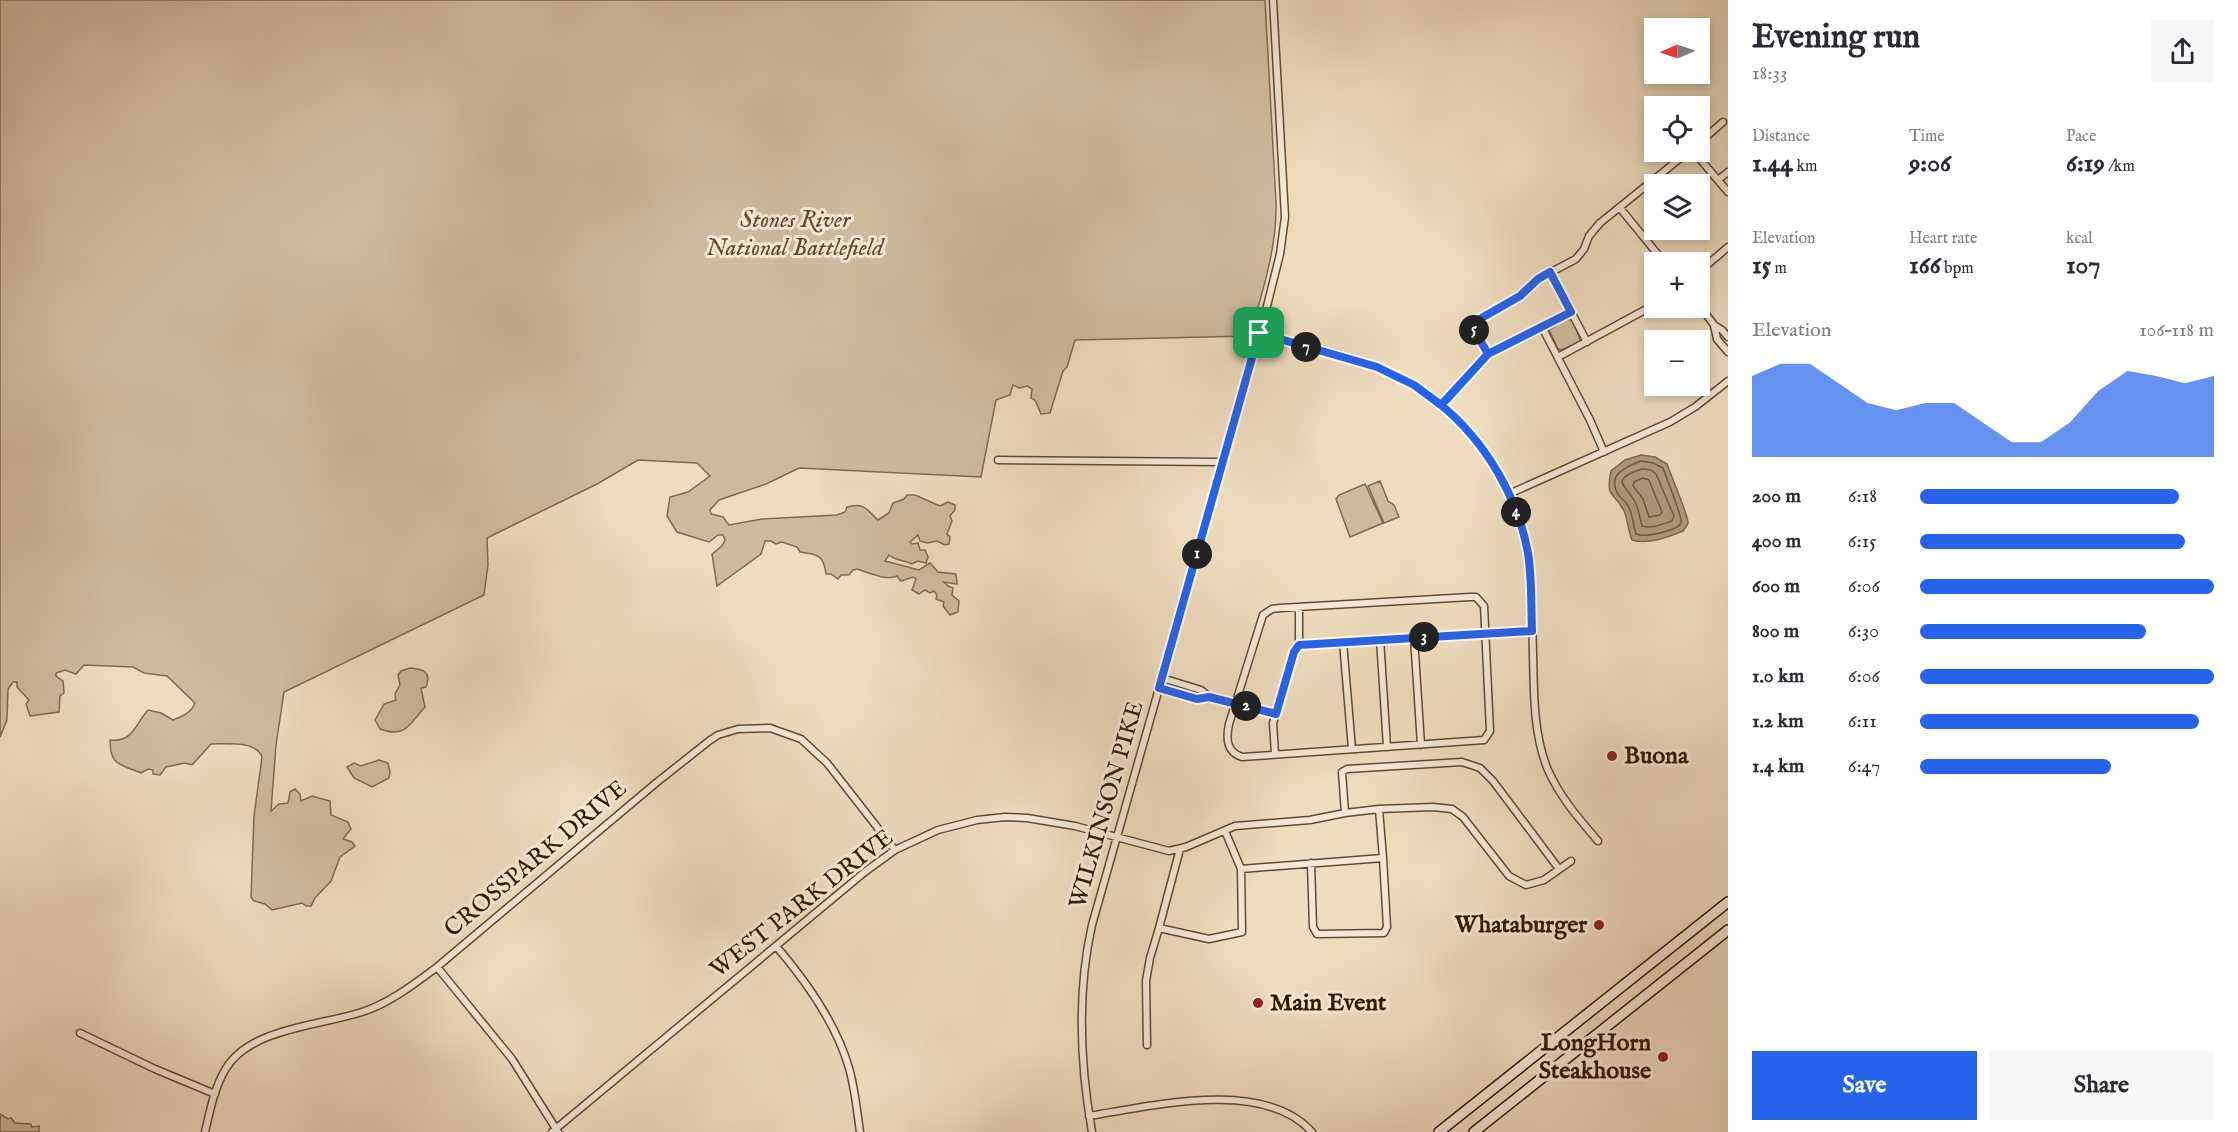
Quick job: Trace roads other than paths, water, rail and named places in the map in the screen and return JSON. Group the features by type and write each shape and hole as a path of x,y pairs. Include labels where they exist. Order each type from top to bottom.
{"main road":[{"path":"1439,1132 1728,902"},
{"path":"1474,1132 1728,930"}],"street":[{"name":"WILKINSON PIKE","path":"1092,1132 1084,1070 1084,967 1092,924 1280,254 1285,217 1273,0"},
{"path":"1710,133 1723,122"},
{"path":"1488,354 1471,324 1520,296 1538,279 1576,259 1593,230 1676,162"},
{"path":"1703,162 1728,192"},
{"path":"1719,180 1728,172"},
{"path":"1620,208 1656,252"},
{"path":"1710,262 1728,247"},
{"path":"1550,272 1587,342"},
{"path":"1558,357 1644,311"},
{"path":"1441,405 1488,354 1571,312"},
{"path":"1709,318 1728,337"},
{"path":"1714,325 1717,339 1728,352"},
{"path":"1542,327 1604,452"},
{"path":"1259,333 1377,367 1414,385 1441,405 1476,440 1495,468 1509,494 1528,553 1537,732 1548,769 1562,796 1598,841"},
{"path":"1509,494 1683,416 1728,381"},
{"path":"998,459 1223,462"},
{"path":"1476,597 1484,606 1490,726 1488,737 1480,742 1242,757 1232,752 1227,741 1227,732 1263,615 1272,609 1299,607 1476,597"},
{"path":"1275,754 1273,732 1276,714 1294,652 1299,645 1299,607"},
{"path":"1299,645 1532,631"},
{"path":"1414,637 1421,745"},
{"path":"1380,639 1387,747"},
{"path":"1343,642 1352,749"},
{"path":"1162,678 1201,690 1209,697"},
{"path":"1159,688 1197,699 1209,697 1276,714"},
{"name":"CROSSPARK DRIVE","path":"205,1132 214,1094 225,1069 239,1053 266,1037 374,1007 413,985 674,768 718,735 738,729 770,728 801,739 833,771 895,850"},
{"path":"1345,813 1342,772 1347,769 1462,762 1480,768 1493,781 1559,869"},
{"path":"1147,1045 1146,981 1150,958 1180,849 1235,826 1310,820 1378,809 1432,807 1452,809 1463,817 1509,876 1526,885 1544,880 1571,861"},
{"path":"1311,863 1313,927 1317,934 1384,933 1387,927 1378,809"},
{"name":"WEST PARK DRIVE","path":"556,1131 866,871 895,850 950,826 1005,817 1050,821 1169,851 1180,849"},
{"path":"1159,928 1209,939 1242,932 1241,869 1225,831"},
{"path":"1241,869 1383,858"},
{"path":"776,946 804,982 837,1038 849,1068 860,1132"},
{"path":"437,967 512,1059 556,1131"},
{"path":"80,1033 214,1094"},
{"path":"1089,1116 1206,1099 1235,1099 1283,1112 1303,1123 1312,1132"}],"water":[{"path":"1641,455 1655,457 1667,464 1688,519 1683,531 1652,541 1632,540 1624,511 1610,491 1609,480 1611,471 1625,460"}],"place":[{"name":"Buona","path":"1612,756"},
{"name":"Whataburger","path":"1599,925"},
{"name":"Main Event","path":"1258,1003"},
{"name":"LongHorn Steakhouse","path":"1663,1057"}],"park label":[{"name":"Stones River National Battlefield","path":"795,234"}]}
